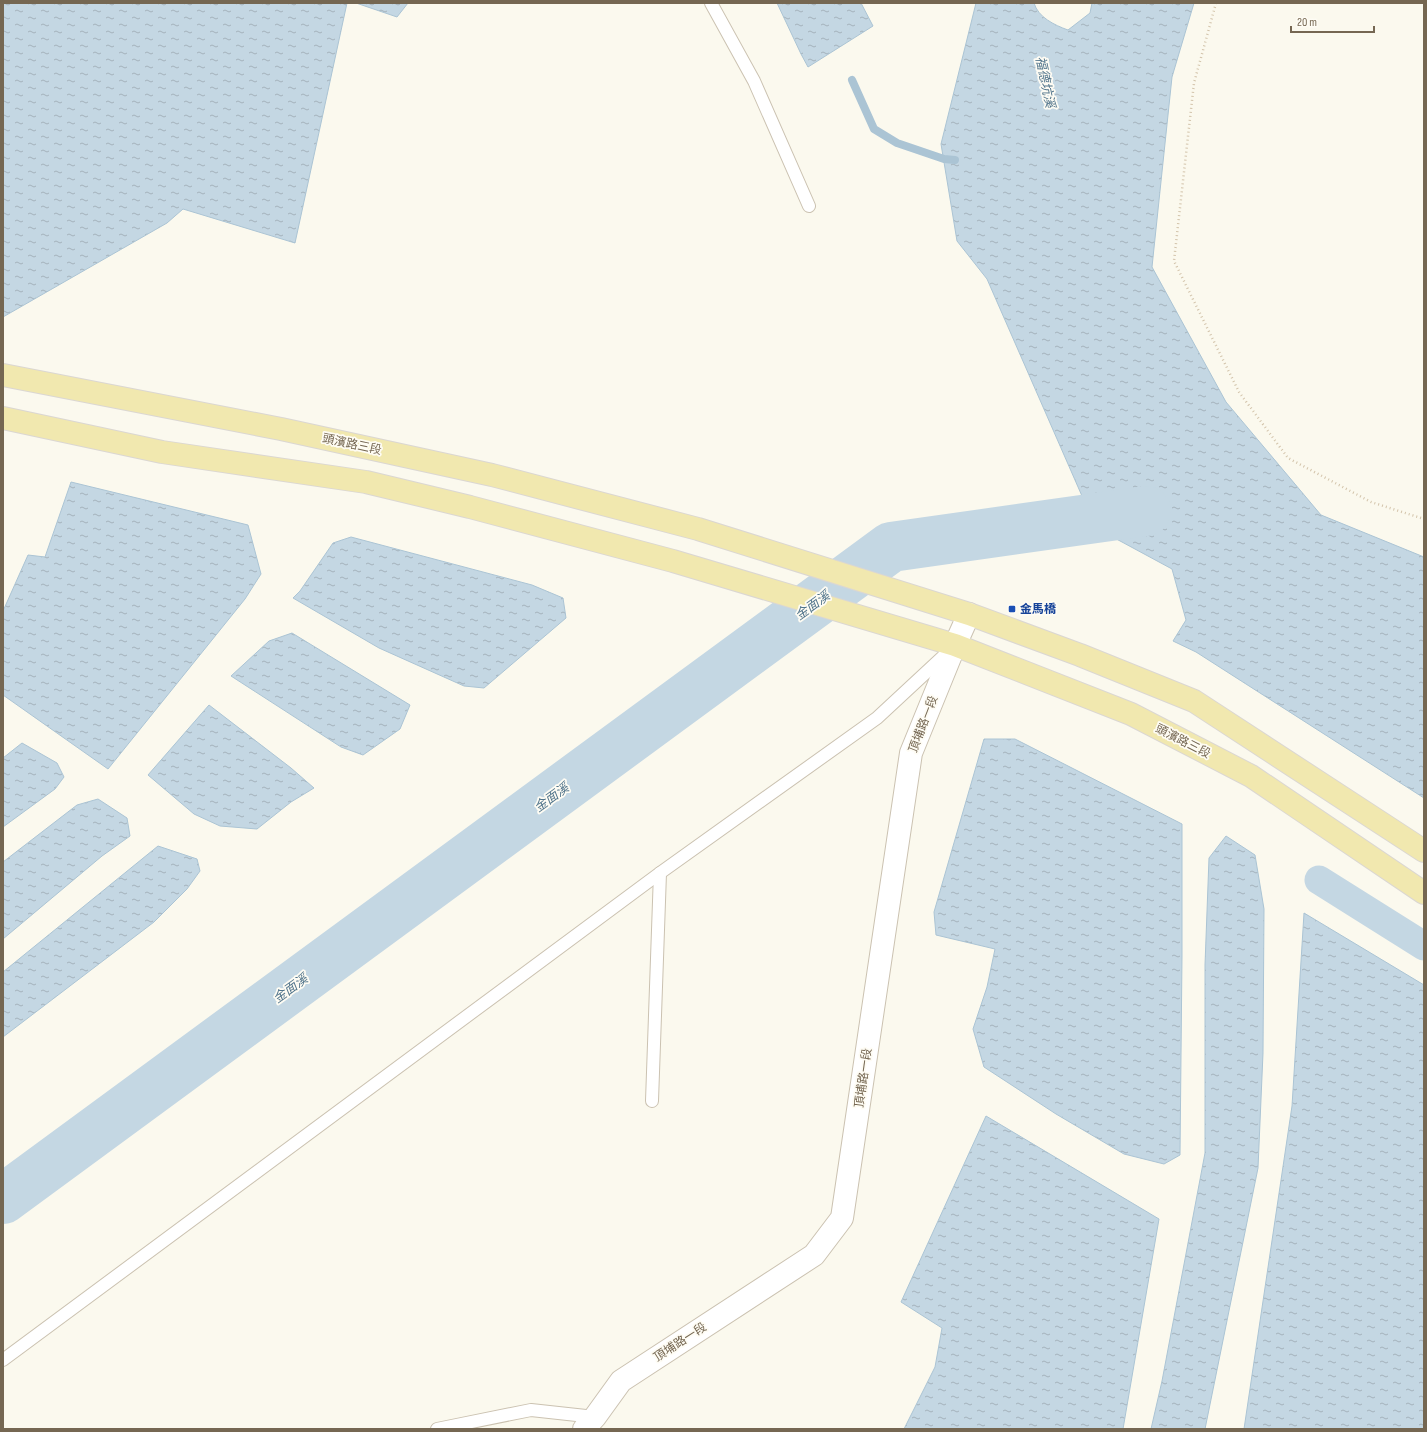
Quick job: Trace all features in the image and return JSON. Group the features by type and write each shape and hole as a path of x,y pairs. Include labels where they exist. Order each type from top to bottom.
{"main road":[{"name":"頭濱路三段","path":"3,375 281,429 492,475 698,529 969,614"},
{"name":"頭濱路三段","path":"3,418 162,452 366,482 470,507 673,561 955,645 1131,714 1251,776 1424,893"},
{"path":"969,614 1080,655 1194,701 1424,851"}],"street":[{"name":"頂埔路一段","path":"590,1423 620,1381 814,1256 842,1218 910,753 969,614"}],"lane":[{"path":"711,3 754,81 809,206"},
{"path":"3,1360 660,872 878,718 955,645"},
{"path":"652,1100 660,872"},
{"path":"437,1429 531,1410 590,1423"}],"path":[{"path":"1216,3 1194,83 1174,261 1238,392 1288,458 1371,502 1424,519"}],"water":[{"path":"3,3 347,3 295,243 183,209 167,223 3,317"},
{"path":"356,3 408,3 397,17"},
{"path":"777,3 861,3 873,26 808,67"},
{"name":"福德坑溪","path":"976,3 1034,3 1039,12 1047,20 1068,30 1090,13 1092,3 1194,3 1172,77 1152,267 1226,402 1321,515 1424,557 1424,798 1196,652 1173,641 1186,620 1172,569 1096,528 987,279 957,241 941,144"},
{"path":"71,482 248,525 261,574 245,599 108,769 3,695 3,611 28,555 45,557"},
{"path":"351,537 532,585 563,598 566,618 484,688 464,686 379,648 293,598 300,591 333,543"},
{"path":"292,633 410,705 400,729 363,755 341,747 231,676 269,641"},
{"path":"209,705 291,768 314,788 291,802 257,829 220,826 194,814 148,775"},
{"path":"984,739 1015,739 1182,824 1180,1155 1164,1164 1124,1154 1056,1114 984,1067 973,1029 987,987 995,949 936,935 934,912"},
{"path":"22,743 57,763 64,777 55,789 3,827 3,758"},
{"path":"98,799 127,818 130,836 102,856 3,939 3,862 77,805"},
{"path":"1226,836 1255,855 1264,909 1263,1053 1258,1168 1205,1429 1151,1429 1162,1381 1205,1153 1205,965 1209,858"},
{"path":"158,846 197,859 200,871 187,889 154,922 3,1037 3,972"},
{"path":"1304,913 1424,985 1424,1429 1244,1429 1292,1106"},
{"path":"986,1116 1159,1219 1123,1429 904,1429 935,1367 942,1328 901,1302"}],"waterway":[{"path":"852,80 874,129 897,143 944,159 955,160"},
{"name":"金面溪","path":"3,1199 891,547 1146,511"},
{"path":"1319,880 1424,946"}],"place":[{"name":"金馬橋","path":"1012,609"}]}
